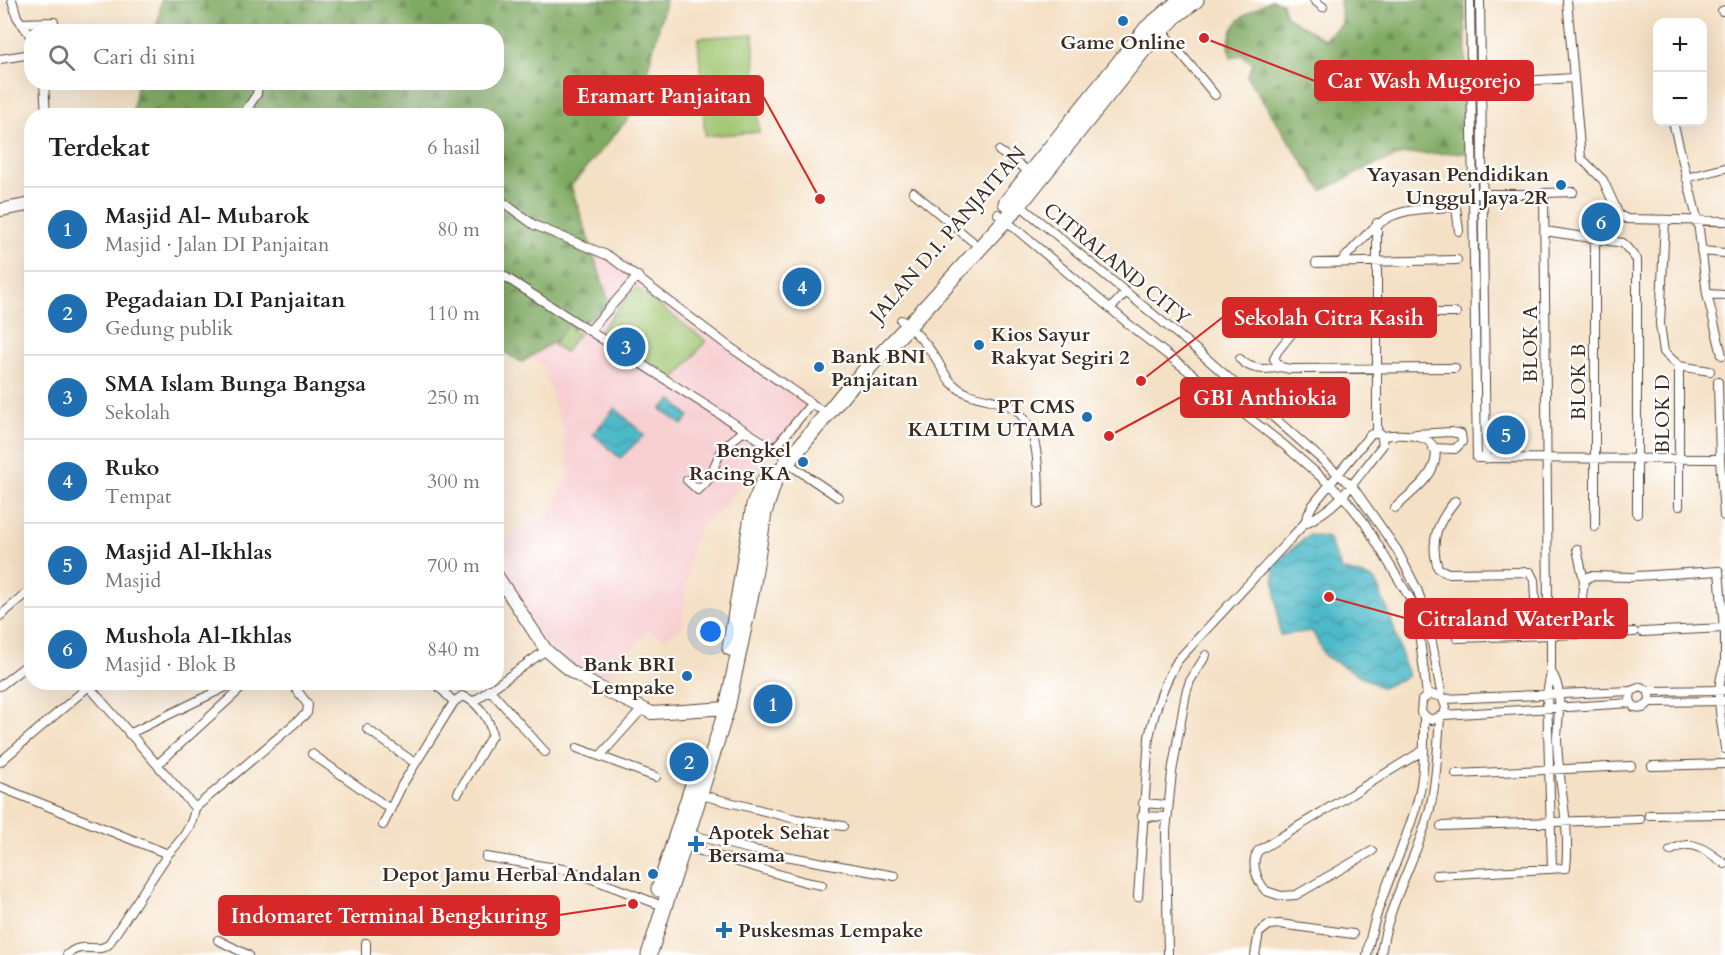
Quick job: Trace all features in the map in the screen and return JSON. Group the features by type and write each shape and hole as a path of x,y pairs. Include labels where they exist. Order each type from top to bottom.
{"highway":[{"name":"JALAN D.I. PANJAITAN","path":"1015,201 1031,173 1147,28 1180,0"},
{"path":"638,955 654,903 686,840 701,795 752,589 764,513 782,456 846,391 1002,217 1161,30 1196,0"},
{"name":"JALAN D.I. PANJAITAN","path":"782,456 794,431 815,406 905,323 972,241 1002,217"},
{"path":"649,955 674,862 722,708"}],"street":[{"path":"12,0 14,10 24,27"},
{"path":"1314,0 1323,7"},
{"path":"1470,0 1471,194 1477,458 1720,459"},
{"path":"1480,0 1486,459"},
{"path":"1567,0 1578,141 1583,162 1603,180 1622,217 1725,222"},
{"path":"21,23 54,22"},
{"path":"1161,30 1215,94"},
{"path":"0,59 24,55"},
{"path":"1471,84 1573,78"},
{"path":"44,90 46,108"},
{"path":"247,108 257,90"},
{"path":"1674,126 1679,157 1698,222 1707,294 1722,355"},
{"path":"999,151 1031,173"},
{"path":"1686,178 1725,168"},
{"path":"913,192 972,241"},
{"path":"1471,194 1481,192 1573,192"},
{"name":"BLOK A","path":"1544,192 1548,604"},
{"name":"CITRALAND CITY","path":"1015,201 1340,474 1353,487 1398,550 1418,589 1428,621 1446,707 1442,717 1427,819 1387,927 1381,955"},
{"path":"504,203 534,225 609,256 815,406"},
{"path":"0,210 24,206"},
{"path":"1341,262 1377,223 1389,215 1407,210 1456,207 1459,231"},
{"name":"CITRALAND CITY","path":"1002,217 1111,308 1257,423 1342,496 1364,522 1411,600 1418,625 1427,696 1420,703 1424,716 1423,768 1418,801 1374,923 1367,955"},
{"name":"BLOK D","path":"1665,220 1662,343 1664,352 1679,366 1679,506"},
{"path":"1304,524 1319,516 1353,487 1383,445 1380,434 1377,368 1377,223"},
{"path":"1545,231 1623,243 1637,260 1639,309 1636,339 1637,514"},
{"name":"BLOK B","path":"1595,237 1596,527"},
{"path":"1701,251 1725,253"},
{"path":"1316,263 1457,261"},
{"path":"504,276 591,329 745,430 838,497"},
{"path":"591,329 638,276"},
{"path":"1111,308 1126,292"},
{"path":"1707,294 1725,295"},
{"path":"1281,367 1274,359 1277,352 1308,313 1456,313"},
{"path":"905,323 922,339 947,377 963,392 1011,405 1021,412 1033,439 1039,462 1039,504"},
{"path":"1240,359 1250,367 1259,369 1281,367 1455,368"},
{"path":"1679,366 1710,371"},
{"path":"1718,382 1724,516"},
{"path":"687,480 698,490 709,481 716,469 718,458 745,430"},
{"path":"1138,897 1143,803 1154,713 1178,660 1304,524 1312,506 1370,435 1451,432 1461,434 1462,442 1455,449 1433,448 1415,434"},
{"path":"1395,508 1429,474 1435,456 1433,448"},
{"path":"1455,501 1437,526 1438,568 1448,573 1530,572 1534,580 1537,636"},
{"path":"1576,549 1584,581 1582,597 1586,634"},
{"path":"1584,581 1590,576 1722,571 1725,667 1721,675 1723,701 1719,720 1724,726 1725,749"},
{"path":"504,586 546,650 572,672 642,709 663,713 722,708"},
{"path":"0,616 24,596"},
{"path":"1457,638 1724,628"},
{"path":"1436,875 1552,870 1565,869 1567,866 1560,770 1559,707 1558,693 1551,672 1551,635"},
{"path":"504,673 546,650"},
{"path":"1168,955 1168,805 1186,693 1194,673 1206,655"},
{"path":"0,686 24,667"},
{"path":"1551,672 1547,680 1547,694 1552,870"},
{"path":"1427,696 1433,694 1443,698 1631,691 1641,687 1649,691 1723,690"},
{"path":"0,762 80,690"},
{"path":"92,690 195,808"},
{"path":"129,734 220,690"},
{"path":"158,764 239,690"},
{"path":"67,955 80,947 99,949 108,945 168,854 189,829 195,808 307,713 308,705 297,690"},
{"path":"442,690 454,702"},
{"path":"473,702 488,690"},
{"path":"490,690 544,752"},
{"path":"1631,691 1631,703"},
{"path":"1649,691 1650,702"},
{"path":"383,825 415,763 454,702 462,696 473,702 489,721 492,735 458,793"},
{"path":"1476,697 1477,713"},
{"path":"1424,716 1431,720 1477,713 1548,707 1631,703 1643,708 1650,702 1723,701"},
{"path":"600,756 642,709"},
{"path":"367,729 415,763"},
{"path":"577,748 656,777"},
{"path":"1372,851 1302,892 1288,896 1266,891 1258,878 1255,866 1255,856 1258,851 1424,750"},
{"path":"312,754 390,808"},
{"path":"1652,766 1725,764"},
{"path":"1456,774 1631,766"},
{"path":"1423,768 1436,770"},
{"path":"0,787 168,854"},
{"path":"701,795 796,819 843,826"},
{"path":"1143,803 1168,805"},
{"path":"1649,815 1725,814"},
{"path":"1142,816 1167,817"},
{"path":"1441,826 1640,819"},
{"path":"686,840 895,876"},
{"path":"686,840 805,882 822,885"},
{"path":"1670,851 1681,844 1690,843 1725,864"},
{"path":"486,857 569,870 654,903"},
{"path":"1255,955 1259,933 1269,925 1280,924 1353,934"},
{"path":"218,940 248,955"},
{"path":"366,943 366,955"}],"shaded area":[{"path":"366,0 490,24 464,24"},
{"path":"504,27 541,34 555,227 627,260 649,283 745,353 815,399 760,470 740,486 726,506 703,524 692,544 681,629 664,638 648,631 602,686 549,650 504,580 504,540 548,514 570,473 562,429 542,366 507,342 504,280 504,108 342,108 448,90 504,90"}],"green space":[{"path":"161,0 666,0 638,107 571,186 610,305 522,362 504,352 504,108 133,108 136,90 504,90 504,24 157,24"},
{"path":"1271,0 1282,3 1286,16 1324,39 1342,24 1340,0 1465,0 1467,153 1403,154 1367,168 1322,191 1247,77 1253,64 1241,55 1231,58 1229,46 1233,28 1253,10"},
{"path":"753,34 759,132 705,136 698,38"},
{"path":"636,288 706,341 675,379 599,331"},
{"path":"567,326 578,334 565,352 553,345"}],"water":[{"path":"672,400 689,416 682,425 661,409"},
{"path":"615,408 644,435 620,458 593,434"},
{"path":"1309,535 1328,538 1342,570 1374,579 1390,616 1408,676 1382,688 1325,656 1312,631 1280,635 1273,565"}],"place":[{"name":"Game Online","path":"1123,21"},
{"name":"Car Wash Mugorejo","path":"1204,38"},
{"name":"Yayasan Pendidikan Unggul Jaya 2R","path":"1561,185"},
{"name":"Eramart Panjaitan","path":"820,199"},
{"name":"Mushola Al-Ikhlas","path":"1601,222"},
{"name":"Ruko","path":"802,287"},
{"name":"Kios Sayur Rakyat Segiri 2","path":"979,345"},
{"name":"SMA Islam Bunga Bangsa","path":"626,347"},
{"name":"Bank BNI Panjaitan","path":"819,367"},
{"name":"Sekolah Citra Kasih","path":"1141,381"},
{"name":"PT CMS KALTIM UTAMA","path":"1087,417"},
{"name":"Masjid Al-Ikhlas","path":"1506,435"},
{"name":"GBI Anthiokia","path":"1109,436"},
{"name":"Bengkel Racing KA","path":"803,462"},
{"name":"Citraland WaterPark","path":"1329,597"},
{"name":"Bank BRI Lempake","path":"687,676"},
{"name":"Masjid Al- Mubarok","path":"773,704"},
{"name":"Pegadaian D.I Panjaitan","path":"689,762"},
{"name":"Apotek Sehat Bersama","path":"696,844"},
{"name":"Depot Jamu Herbal Andalan","path":"653,874"},
{"name":"Indomaret Terminal Bengkuring","path":"633,904"},
{"name":"Puskesmas Lempake","path":"724,930"}]}
